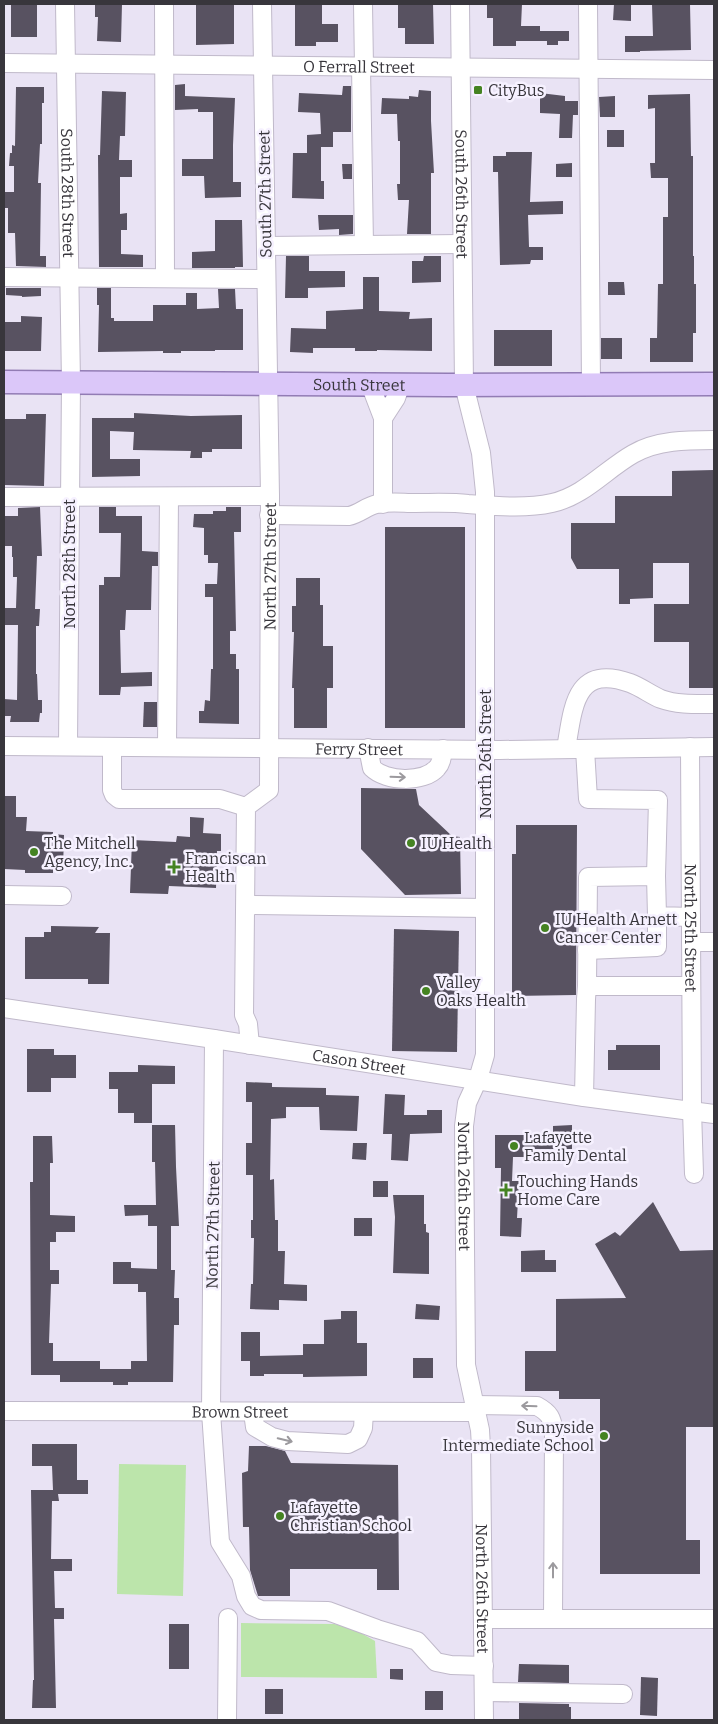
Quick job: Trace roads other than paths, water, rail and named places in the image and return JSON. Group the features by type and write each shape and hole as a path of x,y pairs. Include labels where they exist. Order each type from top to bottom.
{"main road":[{"name":"South Street","path":"4,382 464,385 714,384"}],"street":[{"name":"South 28th Street","path":"65,4 71,382"},
{"path":"164,4 166,66 165,278"},
{"name":"South 27th Street","path":"262,4 268,384"},
{"path":"363,4 364,245"},
{"name":"South 26th Street","path":"460,4 464,385"},
{"path":"588,4 591,384"},
{"name":"O Ferrall Street","path":"4,63 714,70"},
{"path":"266,246 462,244"},
{"path":"4,277 266,279"},
{"name":"North 28th Street","path":"68,746 71,382"},
{"name":"North 27th Street","path":"246,808 269,790 270,496 268,384"},
{"path":"370,384 383,418 382,504"},
{"path":"383,418 396,398 401,384"},
{"name":"North 26th Street","path":"464,385 481,453 485,506 485,1054 478,1079 467,1103 464,1126 466,1365 482,1447 484,1720"},
{"path":"270,515 349,516 358,514 376,504 534,506 565,500 584,489 632,454 647,448 678,441 714,440"},
{"path":"4,497 270,496"},
{"path":"168,747 169,497"},
{"path":"566,749 575,701 586,685 597,680 611,679 630,683 662,700 688,704 714,704"},
{"name":"Ferry Street","path":"4,746 485,750 714,747"},
{"path":"112,747 112,790 119,799 220,799 246,808 244,1015 248,1024 250,1045"},
{"path":"368,748 372,768 385,776 395,778 422,778 430,774 440,764 444,749"},
{"name":"North 25th Street","path":"690,748 694,1174"},
{"path":"585,749 588,799 658,800 657,948 587,950"},
{"path":"584,1097 588,877 656,876"},
{"path":"4,895 62,896"},
{"path":"246,905 485,908"},
{"path":"657,916 691,917"},
{"path":"691,942 714,942"},
{"path":"587,986 691,986"},
{"name":"Cason Street","path":"4,1008 214,1038 584,1097 714,1114"},
{"name":"North 27th Street","path":"214,1038 211,1412 220,1542 241,1576 246,1596 252,1606 261,1610 328,1611 417,1641 436,1662 450,1665 484,1666"},
{"name":"Brown Street","path":"4,1411 364,1412 537,1406 546,1411 552,1418 554,1432 552,1619"},
{"path":"253,1412 255,1426 272,1437 287,1442 338,1444 348,1444 358,1439 363,1428 364,1412"},
{"path":"227,1720 228,1618"},
{"path":"483,1619 714,1619"},
{"path":"484,1692 624,1694"}],"place":[{"name":"CityBus","path":"478,90"},
{"name":"IU Health","path":"411,843"},
{"name":"The Mitchell Agency, Inc.","path":"34,852"},
{"name":"Franciscan Health","path":"174,867"},
{"name":"IU Health Arnett Cancer Center","path":"545,928"},
{"name":"Valley Oaks Health","path":"426,991"},
{"name":"Lafayette Family Dental","path":"514,1146"},
{"name":"Touching Hands Home Care","path":"506,1190"},
{"name":"Sunnyside Intermediate School","path":"604,1436"},
{"name":"Lafayette Christian School","path":"280,1516"}]}
